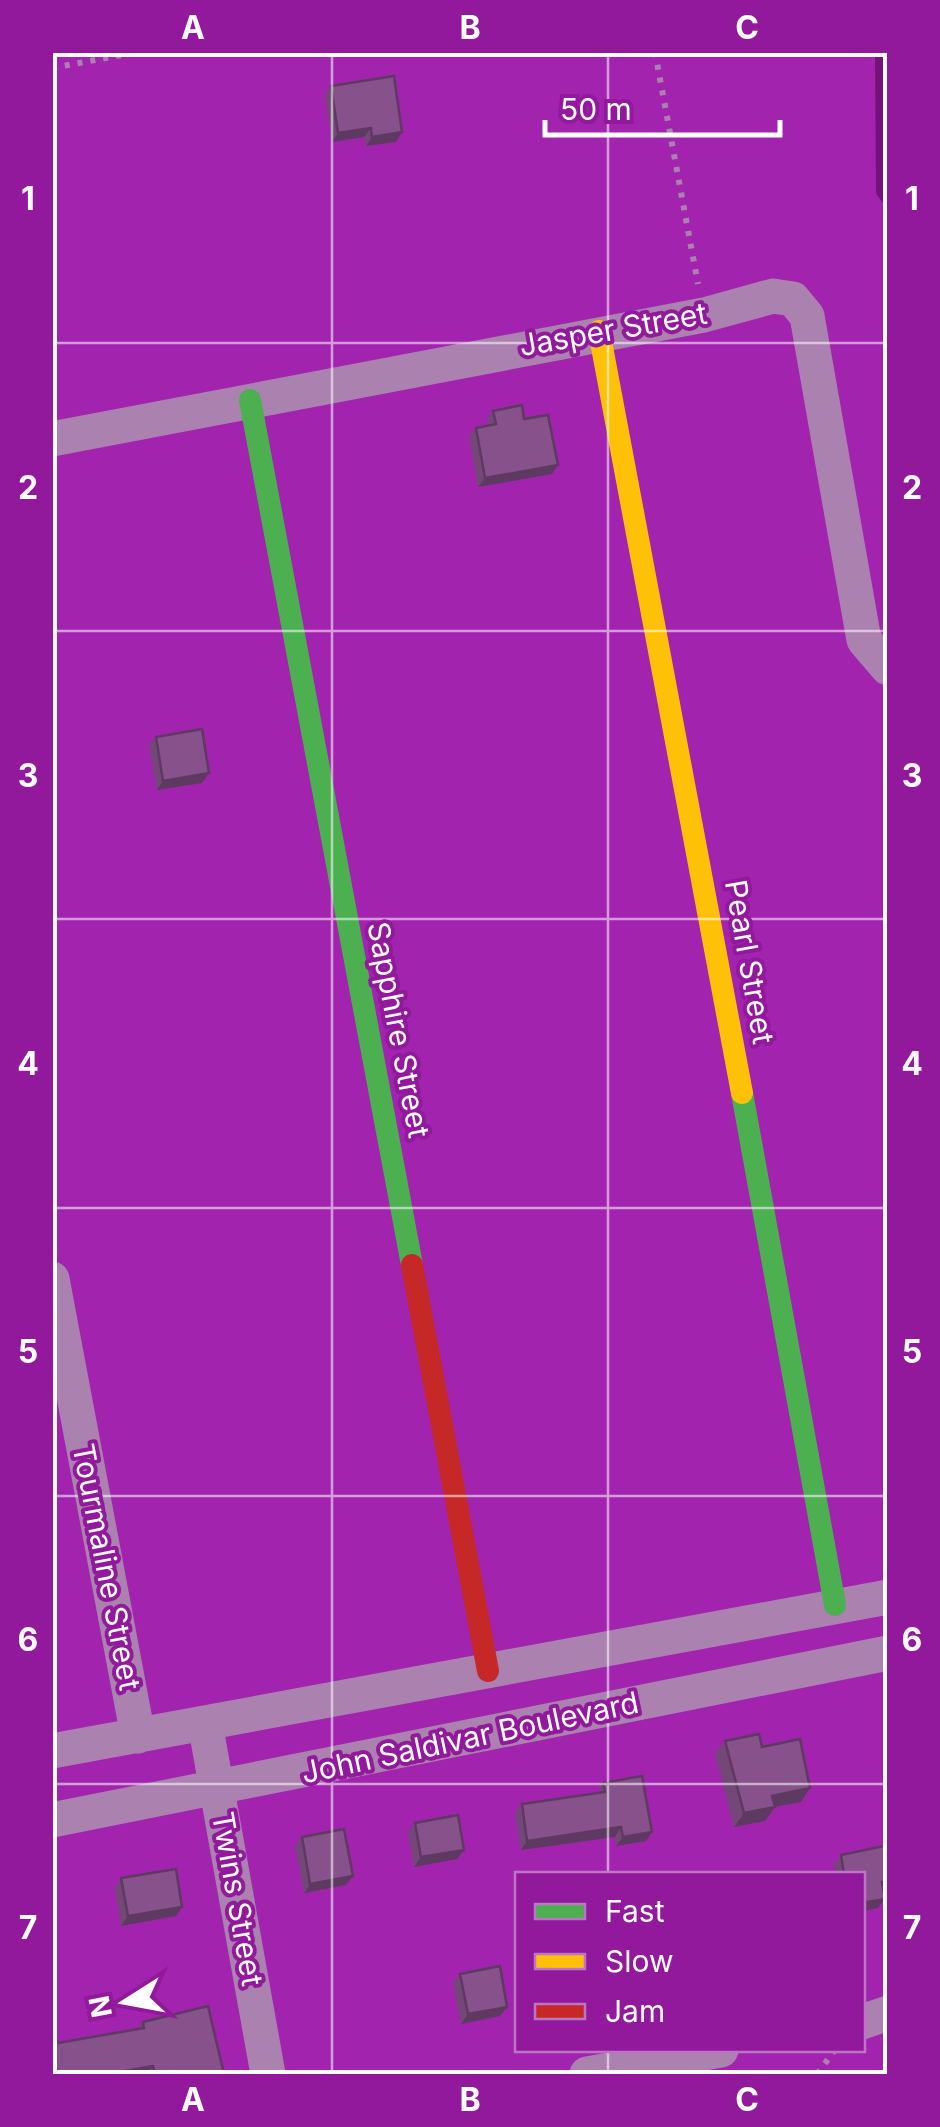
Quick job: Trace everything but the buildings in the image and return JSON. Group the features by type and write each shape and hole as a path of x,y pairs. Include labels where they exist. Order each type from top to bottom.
{"street":[{"name":"Jasper Street","path":"52,439 704,315 772,296 793,299 807,316 864,640 888,668"},
{"name":"Pearl Street","path":"599,332 648,573 835,1605"},
{"name":"Sapphire Street","path":"250,400 488,1671"},
{"name":"Tourmaline Street","path":"52,1280 138,1736"},
{"name":"John Saldivar Boulevard","path":"52,1751 888,1597"},
{"name":"John Saldivar Boulevard","path":"52,1820 888,1653"},
{"name":"Twins Street","path":"205,1724 268,2074"},
{"path":"588,2074 710,2052"}],"path":[{"path":"52,68 138,52"},
{"path":"655,52 704,315"},
{"path":"818,2074 834,2052"}],"shaded area":[{"path":"52,53 887,53 887,2074 53,2074"}],"waterway":[{"path":"880,52 881,192 888,202"}],"traffic: fast":[{"path":"250,400 412,1265"},
{"path":"742,1093 835,1605"}],"traffic: slow":[{"path":"599,331 742,1093"}],"traffic: jam":[{"path":"412,1265 488,1671"}]}
